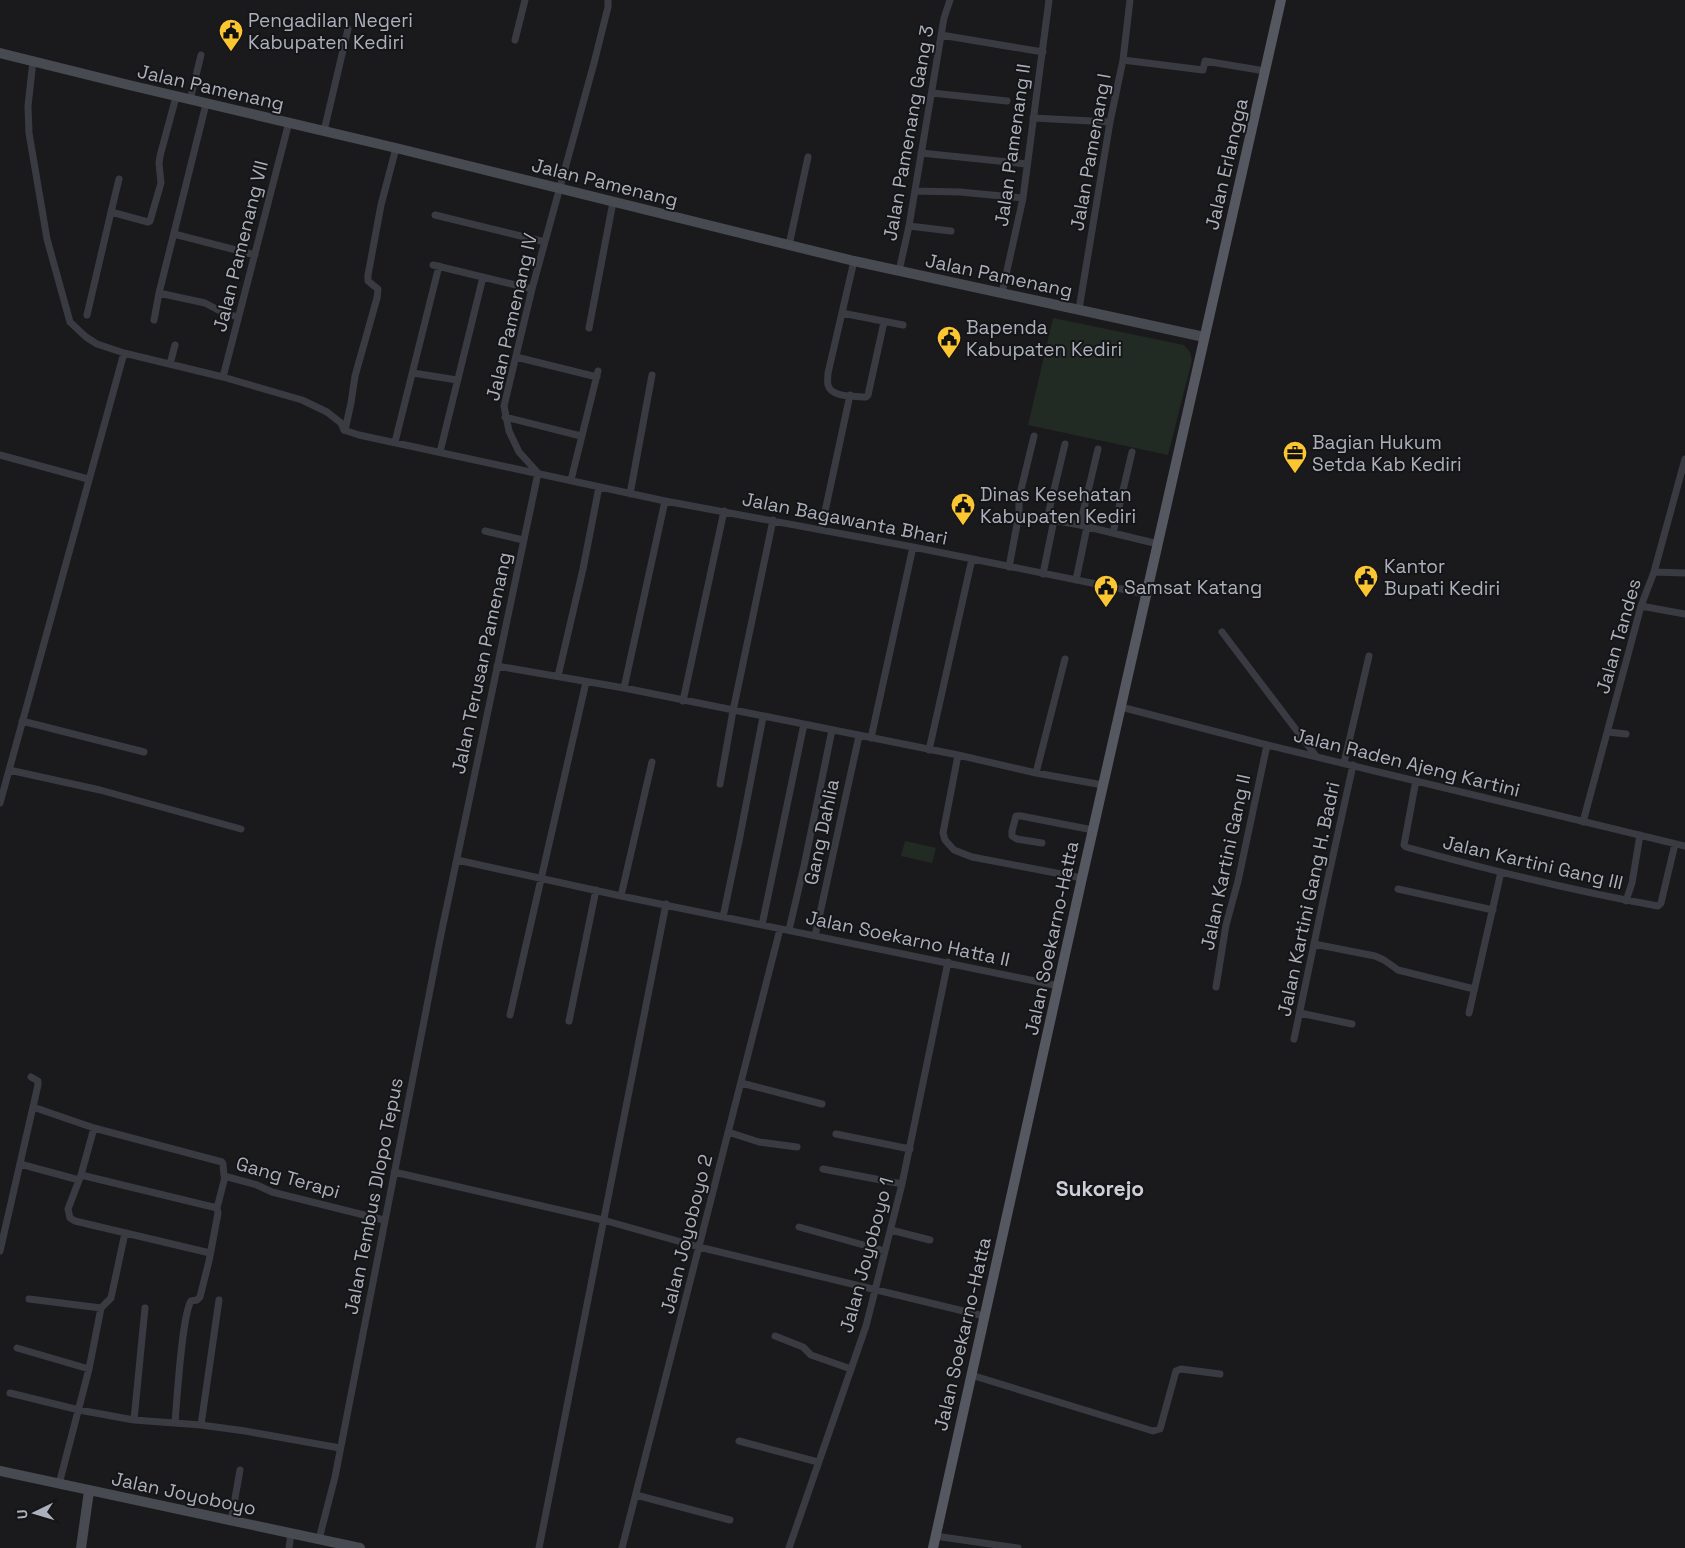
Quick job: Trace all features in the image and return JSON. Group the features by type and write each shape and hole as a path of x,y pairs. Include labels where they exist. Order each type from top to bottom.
{"main road":[{"name":"Jalan Erlangga","path":"1204,337 1281,0"},
{"name":"Jalan Pamenang","path":"0,53 854,261 1204,337"},
{"name":"Jalan Soekarno-Hatta","path":"933,1548 1204,337"},
{"name":"Jalan Joyoboyo","path":"0,1471 319,1539 348,1547 360,1548"},
{"path":"81,1548 89,1491"}],"street":[{"path":"515,40 526,0"},
{"name":"Jalan Pamenang IV","path":"538,473 519,452 509,431 504,406 558,189 594,63 608,7 608,0"},
{"name":"Jalan Pamenang Gang 3","path":"899,271 909,226 944,18 950,0"},
{"name":"Jalan Pamenang II","path":"1002,293 1022,198 1049,0"},
{"name":"Jalan Pamenang I","path":"1079,309 1110,122 1123,60 1130,0"},
{"path":"324,131 348,28"},
{"path":"941,35 1043,52"},
{"path":"190,100 201,55"},
{"path":"1123,60 1203,70 1205,60 1265,71"},
{"path":"33,61 28,106 29,133 47,239 70,322 86,337 97,344 124,353 223,377 302,400 332,416 341,423 344,430"},
{"path":"932,93 1007,101"},
{"path":"111,212 144,222 150,221 161,183 160,156 176,97"},
{"path":"154,320 206,104"},
{"path":"1033,118 1110,122"},
{"name":"Jalan Pamenang VII","path":"223,377 288,122"},
{"path":"344,430 355,376 377,298 378,289 368,281 368,275 381,205 396,148"},
{"path":"921,153 1027,164"},
{"path":"789,245 808,157"},
{"path":"87,315 119,179"},
{"path":"915,191 960,192 1022,198"},
{"path":"589,328 613,202"},
{"path":"435,215 545,242"},
{"path":"909,226 951,231"},
{"path":"174,234 255,255"},
{"path":"854,261 828,373 830,390 839,394 866,396 870,391 884,322"},
{"path":"395,442 413,373 436,265 532,289"},
{"path":"440,452 483,277"},
{"path":"159,293 205,303 224,313 238,317"},
{"path":"842,314 903,325"},
{"path":"170,364 175,346"},
{"path":"0,803 124,353"},
{"path":"516,357 597,374 571,480"},
{"path":"413,373 457,380"},
{"path":"630,494 652,375"},
{"path":"821,530 850,395"},
{"path":"505,417 581,436"},
{"name":"Jalan Bagawanta Bhari","path":"344,430 630,494 774,520 1146,594"},
{"path":"1009,566 1019,514 1019,498 1034,436"},
{"path":"1043,574 1065,444"},
{"path":"1076,580 1098,449"},
{"path":"1113,533 1132,452"},
{"path":"0,455 88,479"},
{"name":"Jalan Tandes","path":"1583,822 1641,606 1654,572 1685,459"},
{"name":"Jalan Terusan Pamenang","path":"457,860 538,473"},
{"path":"558,676 583,569 599,487"},
{"path":"624,688 665,501"},
{"path":"683,701 724,511"},
{"path":"1019,514 1084,526 1158,544"},
{"path":"720,784 733,711 774,520"},
{"path":"485,531 524,540"},
{"path":"871,738 912,547"},
{"path":"929,750 972,559"},
{"path":"1654,572 1685,573"},
{"path":"1641,606 1685,614"},
{"path":"1222,632 1316,756"},
{"path":"1344,763 1369,656"},
{"path":"1036,773 1065,659"},
{"path":"497,666 624,688 958,755 1036,773 1104,785"},
{"path":"510,1015 586,682"},
{"name":"Jalan Raden Ajeng Kartini","path":"1121,708 1685,846"},
{"path":"722,916 739,841 763,717"},
{"path":"22,721 144,752"},
{"path":"762,925 804,724"},
{"path":"789,930 832,730"},
{"path":"1608,732 1626,734"},
{"name":"Gang Dahlia","path":"815,936 859,736"},
{"name":"Jalan Kartini Gang II","path":"1216,987 1226,925 1238,881 1266,745"},
{"path":"958,755 943,834 945,840 954,850 972,857 1082,878"},
{"path":"621,896 652,762"},
{"name":"Jalan Kartini Gang H. Badri","path":"1294,1039 1353,765"},
{"path":"9,770 100,790 241,829"},
{"name":"Jalan Kartini Gang III","path":"1416,780 1404,845 1458,863 1658,906 1660,905 1675,844"},
{"path":"1042,843 1017,839 1012,836 1016,816 1093,830"},
{"path":"1626,900 1632,883 1640,835"},
{"name":"Jalan Soekarno Hatta II","path":"457,860 621,896 1059,986"},
{"name":"Jalan Tembus Dlopo Tepus","path":"319,1539 335,1478 384,1220 457,860"},
{"path":"1469,1013 1502,872"},
{"path":"1398,889 1493,910"},
{"path":"569,1021 596,890"},
{"path":"539,1548 666,904"},
{"name":"Jalan Joyoboyo 2","path":"622,1548 780,929"},
{"path":"1314,944 1375,956 1398,970 1474,989"},
{"name":"Jalan Joyoboyo 1","path":"789,1548 866,1326 910,1149 948,962"},
{"path":"1300,1013 1352,1024"},
{"path":"0,1251 34,1107 34,1079"},
{"path":"741,1083 822,1104"},
{"path":"34,1107 94,1128 80,1178 68,1209 70,1218 75,1221 210,1253"},
{"name":"Gang Terapi","path":"94,1128 222,1162 225,1177 257,1185 278,1194 384,1220"},
{"path":"728,1132 759,1142 797,1148"},
{"path":"836,1134 910,1149"},
{"path":"20,1164 217,1208"},
{"path":"823,1169 902,1184"},
{"path":"394,1172 603,1220 699,1247 984,1316"},
{"path":"175,1422 185,1324 189,1304 200,1296 225,1177"},
{"path":"799,1227 885,1251"},
{"path":"891,1230 930,1240"},
{"path":"59,1484 89,1369 101,1308 111,1298 125,1233"},
{"path":"29,1299 101,1308"},
{"path":"202,1425 219,1300"},
{"path":"134,1420 145,1308"},
{"path":"775,1336 803,1347 811,1355 851,1369"},
{"path":"17,1348 89,1369"},
{"path":"971,1375 1153,1431 1160,1429 1176,1371 1182,1369 1220,1374"},
{"path":"10,1393 79,1410 134,1420 202,1425 340,1448"},
{"path":"739,1441 818,1462"},
{"path":"231,1521 240,1470"},
{"path":"636,1495 730,1520"},
{"path":"289,1548 291,1533"},
{"path":"935,1536 1018,1548"}],"shaded area":[{"path":"1053,318 1184,345 1190,352 1192,360 1168,455 1028,425"},
{"path":"905,841 936,848 932,863 901,856"}],"place":[{"name":"Pengadilan Negeri Kabupaten Kediri","path":"231,52"},
{"name":"Bapenda Kabupaten Kediri","path":"949,359"},
{"name":"Bagian Hukum Setda Kab Kediri","path":"1295,474"},
{"name":"Dinas Kesehatan Kabupaten Kediri","path":"963,526"},
{"name":"Kantor Bupati Kediri","path":"1366,598"},
{"name":"Samsat Katang","path":"1106,608"}],"district":[{"name":"Sukorejo","path":"1100,1189"}]}
